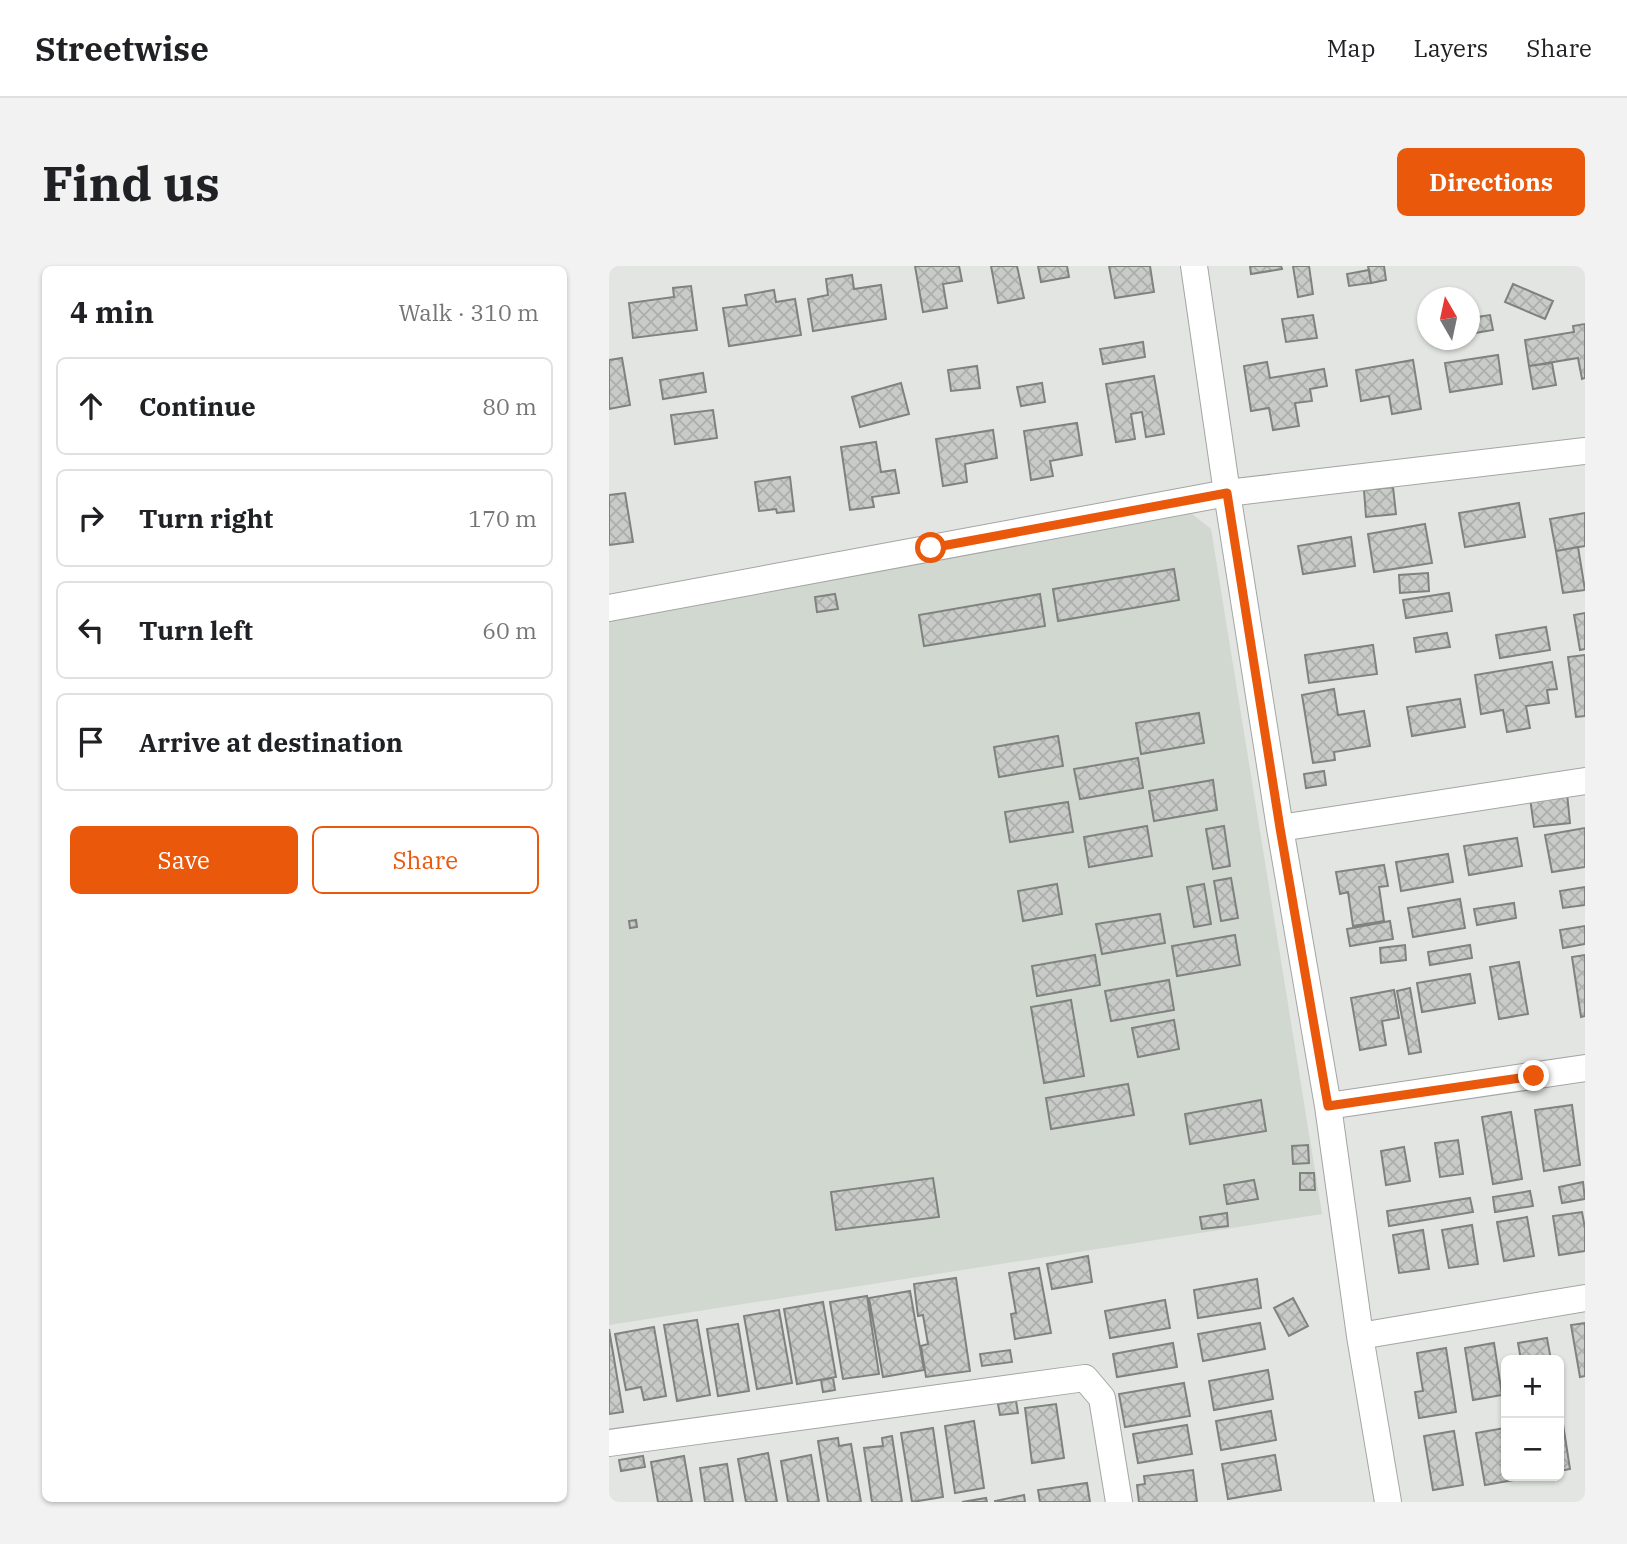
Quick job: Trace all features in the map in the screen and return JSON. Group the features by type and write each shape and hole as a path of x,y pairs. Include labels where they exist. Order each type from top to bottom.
{"street":[{"path":"1194,266 1227,493 1280,828 1328,1106 1360,1336 1388,1502"},
{"path":"609,608 1227,493 1585,451"},
{"path":"1280,828 1585,781"},
{"path":"1328,1106 1585,1068"},
{"path":"1360,1336 1585,1298"},
{"path":"609,1443 1084,1378 1102,1398 1119,1502"}],"shaded area":[{"path":"1187,510 1211,529 1322,1214 609,1325 609,619"}],"building":[{"path":"915,266 959,266 962,281 943,284 947,308 923,312"},
{"path":"991,266 1017,266 1024,298 998,303"},
{"path":"1038,266 1067,266 1069,277 1041,282"},
{"path":"1109,266 1150,266 1154,292 1115,298"},
{"path":"1250,266 1281,266 1282,269 1251,274"},
{"path":"1293,266 1309,266 1313,294 1298,297"},
{"path":"1368,266 1384,266 1386,280 1371,283"},
{"path":"1369,270 1371,283 1349,286 1347,274"},
{"path":"852,275 854,289 881,285 886,319 813,331 808,299 828,295 826,279"},
{"path":"1513,284 1553,301 1545,319 1505,302"},
{"path":"691,286 697,330 633,338 629,303 674,297 673,288"},
{"path":"774,290 776,302 795,299 801,335 729,346 723,308 747,305 745,295"},
{"path":"1313,315 1317,338 1286,342 1282,319"},
{"path":"1490,315 1493,330 1480,332 1480,316"},
{"path":"1585,324 1585,378 1582,379 1578,358 1529,366 1525,340 1574,332 1573,326"},
{"path":"1143,342 1145,357 1103,364 1100,349"},
{"path":"1498,355 1502,384 1450,392 1445,363"},
{"path":"622,358 630,405 609,409 609,360"},
{"path":"1413,360 1421,409 1392,414 1389,396 1361,401 1356,370"},
{"path":"1267,362 1270,378 1324,369 1327,386 1310,389 1312,401 1295,403 1299,426 1273,430 1269,408 1251,411 1244,366"},
{"path":"1552,363 1556,385 1533,389 1529,366"},
{"path":"977,366 980,388 951,391 948,370"},
{"path":"703,373 706,392 663,399 660,380"},
{"path":"1154,376 1164,434 1146,437 1142,412 1131,414 1135,439 1116,442 1106,384"},
{"path":"901,383 909,414 860,427 852,397"},
{"path":"1042,383 1045,402 1021,406 1017,387"},
{"path":"713,410 717,438 675,444 671,415"},
{"path":"1077,423 1082,455 1050,461 1053,476 1031,480 1024,431"},
{"path":"993,430 997,458 965,464 967,482 943,486 936,439"},
{"path":"876,442 881,472 895,470 899,493 872,497 874,507 850,510 841,447"},
{"path":"790,477 794,511 759,511 755,482"},
{"path":"1393,487 1396,514 1366,517 1364,490"},
{"path":"625,493 633,542 609,545 609,495"},
{"path":"1519,503 1525,537 1465,547 1459,513"},
{"path":"1585,513 1585,546 1556,551 1550,519"},
{"path":"1425,524 1432,563 1374,572 1368,534"},
{"path":"1351,537 1355,566 1303,574 1298,546"},
{"path":"1578,547 1585,590 1563,593 1556,551"},
{"path":"1174,569 1179,600 1058,621 1053,589"},
{"path":"1428,573 1429,591 1400,593 1399,575"},
{"path":"1449,593 1452,611 1406,618 1403,600"},
{"path":"835,594 838,609 817,612 815,597"},
{"path":"1040,594 1045,626 924,646 919,615"},
{"path":"1585,613 1585,649 1580,650 1574,615"},
{"path":"1546,627 1550,650 1500,658 1496,635"},
{"path":"1447,633 1450,647 1416,652 1414,638"},
{"path":"1373,645 1377,674 1309,683 1305,655"},
{"path":"1585,655 1585,716 1576,717 1568,657"},
{"path":"1552,662 1557,689 1547,690 1549,703 1526,706 1530,728 1507,732 1503,710 1481,714 1475,675"},
{"path":"1334,689 1338,715 1364,711 1370,746 1334,752 1335,760 1313,763 1302,695"},
{"path":"1460,699 1465,727 1412,736 1407,707"},
{"path":"1199,713 1204,743 1141,754 1136,723"},
{"path":"1058,736 1063,766 999,777 994,747"},
{"path":"1138,758 1143,788 1080,799 1074,769"},
{"path":"1324,771 1326,785 1306,788 1304,774"},
{"path":"1213,780 1217,810 1154,821 1149,791"},
{"path":"1567,793 1570,823 1534,827 1530,798"},
{"path":"1068,802 1073,832 1010,842 1005,812"},
{"path":"1147,826 1152,856 1089,867 1084,837"},
{"path":"1224,826 1230,866 1213,869 1206,829"},
{"path":"1585,828 1585,867 1552,872 1545,835"},
{"path":"1517,838 1522,866 1469,875 1464,846"},
{"path":"1448,854 1453,882 1401,891 1396,862"},
{"path":"1384,865 1388,886 1379,887 1384,921 1353,926 1348,892 1340,894 1336,872"},
{"path":"1231,878 1238,918 1221,921 1214,881"},
{"path":"1057,884 1062,914 1023,921 1018,891"},
{"path":"1204,884 1211,924 1194,927 1187,887"},
{"path":"1585,887 1585,905 1563,908 1560,891"},
{"path":"1460,899 1465,928 1413,937 1408,908"},
{"path":"1514,903 1516,918 1477,925 1474,909"},
{"path":"1160,914 1165,943 1102,954 1096,924"},
{"path":"636,920 637,927 630,928 629,921"},
{"path":"1390,921 1393,939 1350,946 1347,929"},
{"path":"1585,926 1585,944 1563,948 1560,930"},
{"path":"1235,935 1240,965 1177,976 1172,946"},
{"path":"1405,945 1406,960 1381,963 1380,948"},
{"path":"1470,945 1472,958 1430,965 1428,952"},
{"path":"1095,955 1100,985 1037,996 1032,966"},
{"path":"1585,955 1585,1016 1581,1017 1572,957"},
{"path":"1519,962 1528,1014 1499,1019 1490,967"},
{"path":"1470,974 1475,1003 1422,1012 1417,983"},
{"path":"1169,980 1174,1010 1111,1021 1105,991"},
{"path":"1410,988 1421,1052 1409,1054 1397,991"},
{"path":"1394,990 1399,1018 1382,1021 1386,1045 1360,1050 1351,998"},
{"path":"1071,1000 1084,1076 1044,1083 1031,1007"},
{"path":"1174,1020 1179,1049 1138,1057 1132,1028"},
{"path":"1128,1084 1134,1115 1051,1129 1046,1098"},
{"path":"1261,1100 1266,1131 1190,1144 1185,1114"},
{"path":"1572,1105 1580,1165 1544,1171 1535,1110"},
{"path":"1511,1112 1522,1179 1493,1184 1482,1117"},
{"path":"1458,1140 1463,1174 1440,1177 1435,1143"},
{"path":"1308,1145 1309,1163 1293,1164 1292,1146"},
{"path":"1404,1147 1410,1181 1386,1185 1381,1151"},
{"path":"1300,1173 1314,1173 1315,1190 1300,1190"},
{"path":"933,1178 939,1217 836,1230 831,1192"},
{"path":"1254,1180 1258,1199 1227,1204 1224,1185"},
{"path":"1583,1182 1585,1199 1562,1203 1559,1187"},
{"path":"1530,1191 1533,1206 1495,1212 1493,1197"},
{"path":"1470,1198 1473,1212 1389,1226 1387,1211"},
{"path":"1582,1212 1585,1251 1559,1255 1553,1216"},
{"path":"1227,1213 1228,1226 1202,1229 1200,1217"},
{"path":"1527,1217 1534,1256 1504,1261 1497,1222"},
{"path":"1472,1225 1478,1264 1449,1268 1442,1230"},
{"path":"1423,1230 1429,1269 1399,1273 1393,1235"},
{"path":"1088,1256 1092,1282 1052,1289 1047,1264"},
{"path":"1039,1268 1051,1333 1015,1339 1011,1314 1016,1313 1009,1273"},
{"path":"956,1278 970,1371 926,1377 921,1346 928,1344 923,1315 918,1316 914,1284"},
{"path":"1257,1279 1261,1308 1198,1318 1194,1290"},
{"path":"910,1291 924,1370 883,1377 869,1298"},
{"path":"867,1296 879,1374 843,1379 830,1302"},
{"path":"1293,1298 1308,1326 1289,1336 1274,1308"},
{"path":"1165,1300 1170,1328 1110,1338 1105,1311"},
{"path":"823,1302 836,1377 797,1384 784,1309"},
{"path":"779,1310 792,1383 757,1389 744,1316"},
{"path":"697,1320 710,1395 677,1401 664,1325"},
{"path":"1260,1323 1265,1349 1203,1361 1198,1334"},
{"path":"1585,1323 1585,1376 1580,1377 1571,1325"},
{"path":"738,1324 749,1391 718,1396 707,1329"},
{"path":"654,1327 666,1396 644,1400 641,1387 626,1390 615,1334"},
{"path":"609,1329 623,1412 609,1414"},
{"path":"1547,1338 1550,1355 1520,1355 1518,1343"},
{"path":"1173,1343 1177,1367 1117,1377 1113,1354"},
{"path":"1494,1343 1501,1395 1473,1400 1465,1348"},
{"path":"1446,1348 1456,1412 1419,1418 1415,1392 1423,1391 1417,1353"},
{"path":"1010,1350 1012,1362 982,1366 980,1354"},
{"path":"1268,1370 1273,1399 1214,1410 1209,1381"},
{"path":"833,1378 835,1390 823,1392 821,1380"},
{"path":"1184,1383 1190,1416 1125,1427 1119,1394"},
{"path":"1016,1401 1018,1413 1000,1415 998,1404"},
{"path":"1056,1404 1064,1458 1032,1463 1025,1408"},
{"path":"1271,1411 1276,1440 1221,1450 1216,1421"},
{"path":"974,1421 984,1488 955,1493 945,1426"},
{"path":"1187,1425 1192,1454 1138,1463 1133,1434"},
{"path":"933,1428 943,1497 912,1502 901,1433"},
{"path":"1501,1429 1501,1481 1508,1481 1485,1485 1476,1433"},
{"path":"1564,1430 1570,1469 1564,1470"},
{"path":"1454,1431 1463,1485 1433,1490 1424,1436"},
{"path":"892,1436 902,1502 872,1502 864,1448 883,1446 882,1438"},
{"path":"838,1438 839,1446 851,1444 861,1502 828,1502 818,1441"},
{"path":"768,1453 777,1502 746,1502 738,1459"},
{"path":"811,1455 819,1502 788,1502 781,1461"},
{"path":"1275,1455 1281,1490 1228,1499 1222,1464"},
{"path":"643,1456 645,1467 621,1471 619,1460"},
{"path":"684,1456 692,1502 658,1502 651,1462"},
{"path":"727,1464 733,1502 705,1502 700,1468"},
{"path":"1193,1470 1197,1502 1139,1502 1137,1485 1145,1484 1144,1476"},
{"path":"1087,1483 1090,1502 1040,1502 1038,1490"},
{"path":"1024,1495 1025,1502 995,1502 995,1501"},
{"path":"986,1498 987,1502 962,1502"}],"route":[{"path":"931,548 1227,493 1280,828 1328,1106 1534,1076"}]}
